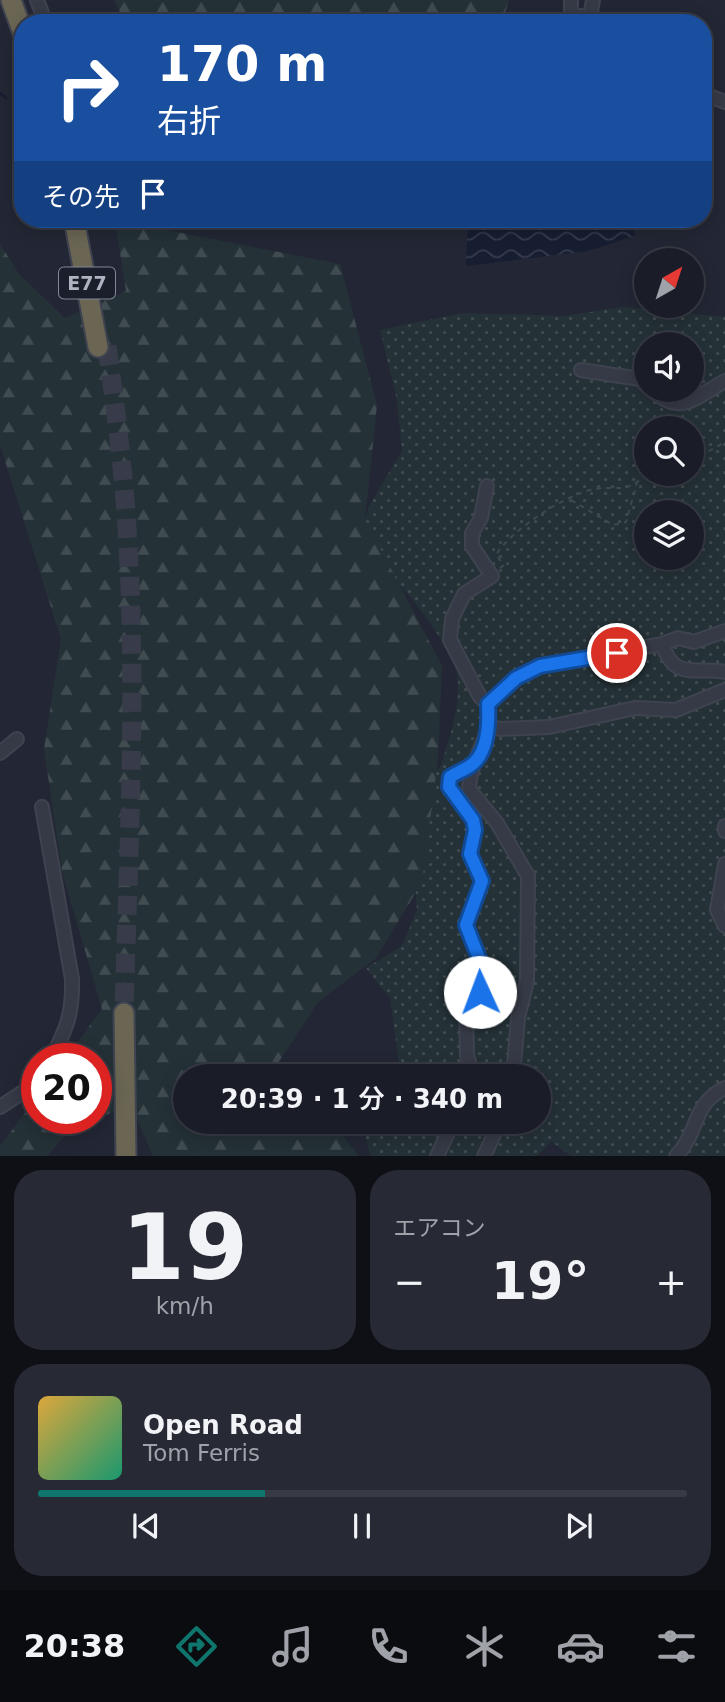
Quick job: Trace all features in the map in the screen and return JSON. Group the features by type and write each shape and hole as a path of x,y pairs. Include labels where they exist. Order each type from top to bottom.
{"highway":[{"name":"E77","path":"76,228 103,347 83,228"},
{"path":"117,1156 120,1013 126,1156"}],"street":[{"path":"581,370 634,379"},
{"path":"704,392 725,381"},
{"path":"664,402 679,405 685,402"},
{"path":"487,486 481,517 472,533 472,546 492,576 464,594 452,619 450,640 480,697 488,704 489,726 482,748 471,766 469,789 497,823 528,876 527,981 518,1018 514,1064"},
{"path":"488,704 516,678 540,666 662,645 678,638 694,642 725,631"},
{"path":"662,645 670,661 687,673 725,672"},
{"path":"489,726 500,729 549,727 635,708 676,709 725,690"},
{"path":"0,753 17,739"},
{"path":"470,1064 466,1014 480,992 482,966 466,925 482,881 470,854 475,830 473,820 449,787 450,777 471,766"},
{"path":"42,807 72,978 73,1006 68,1026 59,1043"},
{"path":"725,864 717,910 725,926"},
{"path":"676,1156 690,1142 699,1108 725,1086"},
{"path":"0,1107 21,1093"},
{"path":"437,1156 447,1134"},
{"path":"484,1156 494,1134"}],"path":[{"path":"704,454 725,443"},
{"path":"492,576 504,565 496,555 504,541 551,508 596,489 617,490 634,484"},
{"path":"570,500 613,525 626,522 637,486"}],"green space":[{"path":"114,0 509,0 505,14 121,14"},
{"path":"116,228 156,228 340,264 377,405 365,519 442,666 438,759 422,882 376,958 318,1002 279,1064 173,1064 173,1134 342,1134 359,1156 153,1156 130,1103 112,1112 112,1043 77,1043 102,1009 62,871 44,749 61,639 0,445 0,244 19,274 65,318 126,291"},
{"path":"623,307 634,308 634,318 704,318 704,315 725,317 725,1156 571,1156 551,1141 537,1156 371,1156 365,1134 551,1134 551,1064 399,1064 390,998 366,968 402,946 417,910 407,783 440,768 454,722 458,698 457,674 443,642 400,585 359,540 370,504 402,451 397,400 380,330 463,313 564,316"},
{"path":"21,1118 21,1134 70,1134 47,1156 0,1156 0,1146"}],"water":[{"path":"468,228 632,228 636,235 589,251 466,266"}],"waterway":[{"path":"0,93 6,98"}],"tunnel":[{"path":"107,346 125,496 131,604 131,780 124,1013"}],"route":[{"path":"480,992 482,966 466,925 475,894 482,881 470,854 475,830 473,820 449,787 450,777 471,766 482,748 489,726 488,704 516,678 540,666 617,653"}]}
